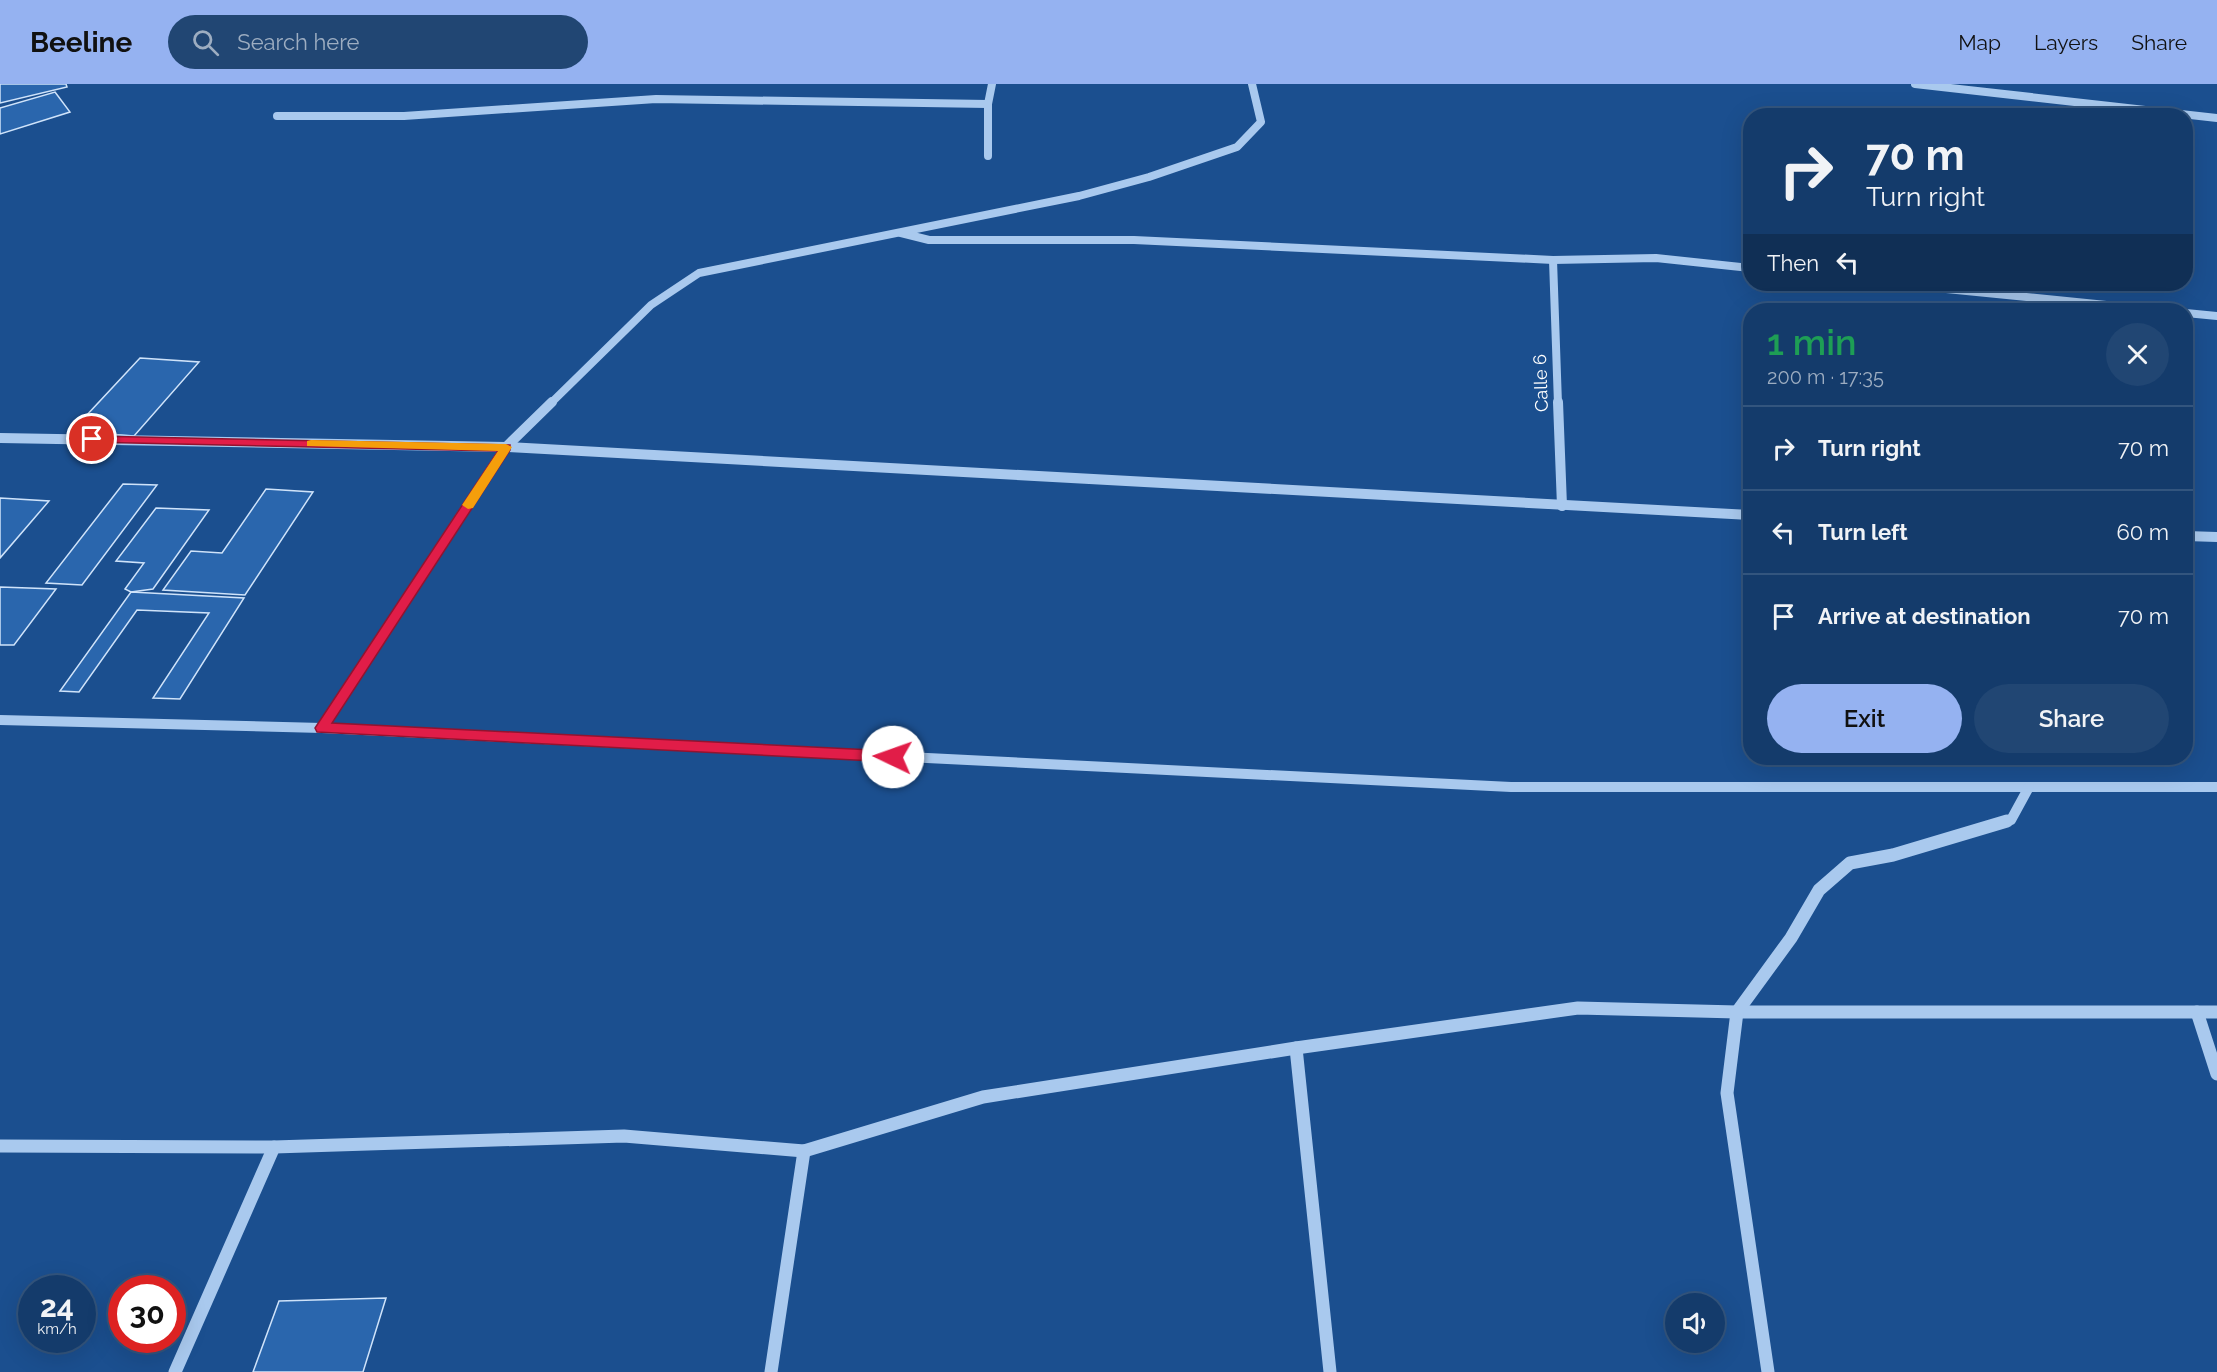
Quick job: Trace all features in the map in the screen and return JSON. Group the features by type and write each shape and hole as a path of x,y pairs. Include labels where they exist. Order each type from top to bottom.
{"street":[{"path":"988,156 988,104 992,84"},
{"path":"322,728 506,447 651,305 699,273 1079,196 1149,177 1237,147 1261,122 1252,84"},
{"path":"1915,84 2128,108"},
{"path":"277,116 404,116 656,99 988,104"},
{"path":"2193,115 2217,118"},
{"path":"897,232 929,240 1134,240 1553,260 1656,258 1743,267"},
{"name":"Calle 6","path":"1553,260 1562,506"},
{"path":"1966,291 2086,303"},
{"path":"2193,314 2217,316"},
{"path":"0,438 506,447 1743,515"},
{"path":"2193,536 2217,537"},
{"path":"0,720 322,728 1512,788 2217,787"},
{"path":"1768,1372 1726,1094 1737,1012 1791,938 1819,890 1850,863 1893,855 2011,820 2029,787"},
{"path":"0,1146 274,1147 624,1136 804,1151 983,1097 1296,1048 1578,1008 1737,1012 2217,1012"},
{"path":"2197,1012 2217,1074"},
{"path":"1296,1048 1330,1372"},
{"path":"175,1372 274,1147"},
{"path":"771,1372 804,1151"}],"building":[{"path":"0,84 66,84 67,87 0,103"},
{"path":"55,92 70,112 0,134 0,108"},
{"path":"140,358 199,362 134,436 72,431"},
{"path":"123,484 157,485 82,585 46,583"},
{"path":"266,489 313,492 245,595 163,590 191,551 222,553"},
{"path":"0,498 49,501 0,558"},
{"path":"156,508 209,510 153,589 131,592 125,589 144,563 116,561"},
{"path":"0,587 56,589 14,645 0,645"},
{"path":"131,592 244,598 180,699 153,698 209,613 137,610 79,692 60,691"},
{"path":"386,1298 363,1372 253,1372 279,1301"}],"slow traffic":[{"path":"311,444 506,447 468,505"}],"route":[{"path":"92,439 506,447 322,728 893,757"}]}
